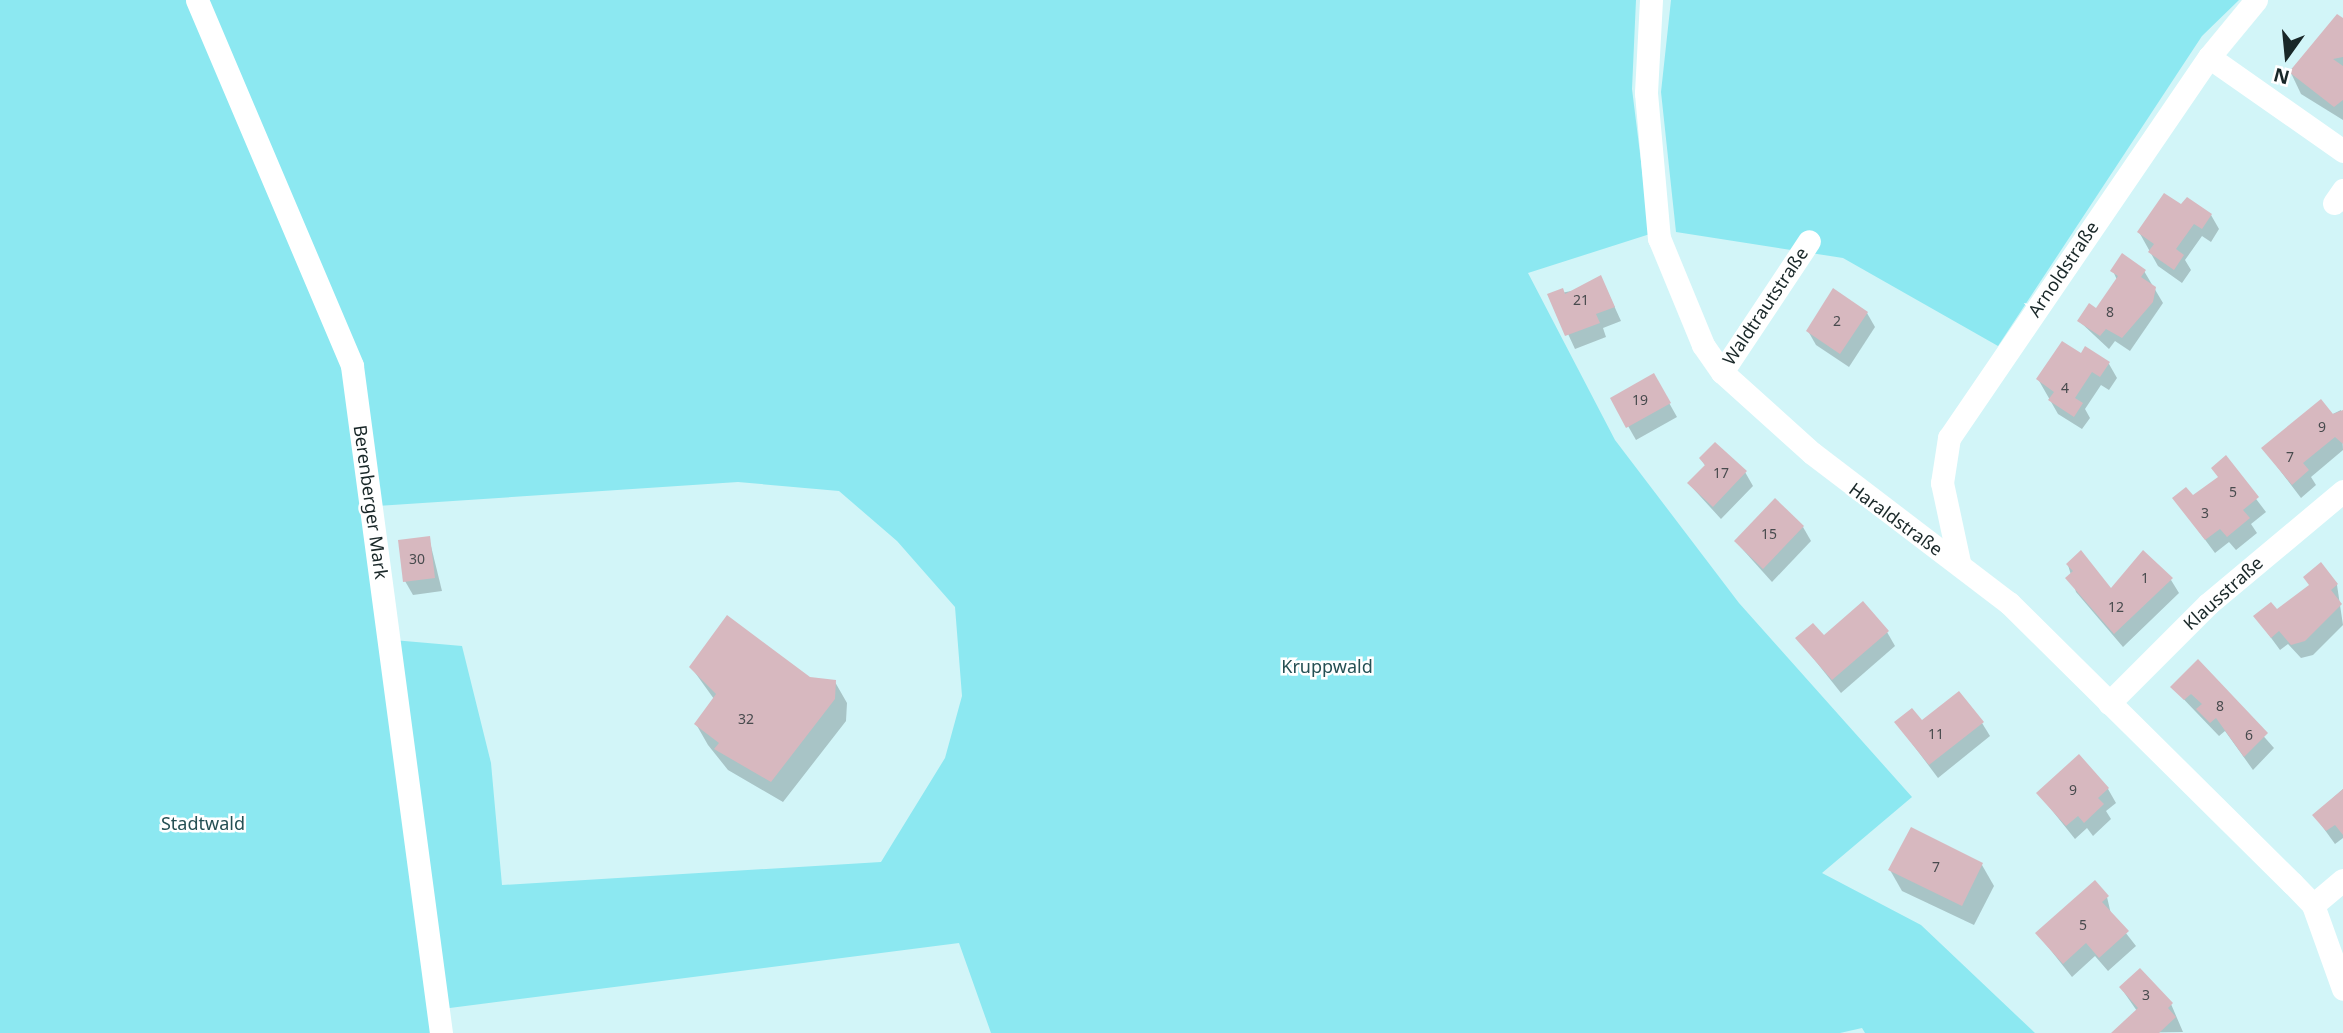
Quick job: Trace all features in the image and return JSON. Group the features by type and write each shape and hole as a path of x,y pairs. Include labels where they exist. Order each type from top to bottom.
{"street":[{"name":"Berenberger Mark","path":"197,0 352,366 441,1033"},
{"name":"Haraldstraße","path":"1651,0 1646,117 1658,238 1680,302 1722,372 1861,494 1959,562 2109,703 2313,905 2343,989"},
{"name":"Arnoldstraße","path":"1959,562 1942,483 1948,438 2209,57 2256,0"},
{"path":"2209,57 2343,151"},
{"name":"Waldtrautstraße","path":"1722,372 1809,241"},
{"name":"Klausstraße","path":"2109,703 2208,604 2343,491"},
{"path":"2313,905 2343,880"}],"green space":[{"name":"Stadtwald","path":"0,0 193,0 343,368 438,1033 0,1033"},
{"name":"Kruppwald","path":"201,0 1636,0 1632,89 1650,234 1528,273 1615,440 1739,603 1912,797 1822,873 1921,925 2035,1033 1865,1033 1862,1028 1840,1033 991,1033 959,943 442,1009 393,640 462,646 491,763 502,885 881,862 945,758 962,696 955,607 897,541 839,491 738,482 377,506 358,365"},
{"path":"1671,0 2239,0 2202,36 1998,346 1843,258 1676,232 1661,92"}],"building":[{"path":"2337,14 2343,18 2343,57 2333,59 2343,66 2343,100 2334,107 2289,72"},
{"path":"2164,193 2181,204 2187,197 2212,214 2202,229 2194,224 2176,249 2184,255 2174,270 2148,252 2154,244 2137,232"},
{"path":"2122,253 2146,270 2141,277 2156,287 2153,302 2122,338 2106,329 2100,336 2077,321 2089,303 2096,308 2118,276 2110,271"},
{"path":"1601,275 1615,307 1596,314 1600,323 1565,336 1547,294 1563,288 1565,294"},
{"path":"1833,288 1868,312 1840,354 1806,331"},
{"path":"2062,341 2081,353 2085,346 2110,362 2100,377 2092,372 2075,398 2083,403 2074,417 2048,400 2054,392 2036,379"},
{"path":"1654,373 1671,403 1626,428 1610,398"},
{"path":"2321,399 2333,414 2343,410 2343,444 2335,437 2303,463 2309,470 2292,485 2261,448"},
{"path":"1715,442 1747,471 1713,507 1687,483 1705,465 1699,458"},
{"path":"2226,455 2259,497 2243,510 2250,518 2227,537 2220,529 2205,540 2172,498 2186,487 2193,495 2218,477 2211,468"},
{"path":"1775,498 1804,526 1763,569 1734,541"},
{"path":"430,536 435,578 403,582 398,540"},
{"path":"2081,550 2111,588 2143,550 2173,578 2114,634 2065,578 2073,571 2066,564"},
{"path":"2321,562 2338,584 2331,590 2342,604 2305,641 2291,645 2279,631 2271,638 2253,616 2271,602 2277,609 2309,585 2303,577"},
{"path":"1863,601 1889,631 1832,680 1795,638 1813,623 1824,635"},
{"path":"727,615 810,677 836,680 835,699 771,782 714,749 719,743 694,724 716,694 689,667"},
{"path":"2198,659 2268,733 2244,757 2216,718 2210,723 2196,709 2202,704 2191,694 2184,700 2170,687"},
{"path":"1959,691 1984,722 1929,765 1894,722 1912,708 1922,720"},
{"path":"2079,754 2109,788 2098,798 2104,804 2084,823 2078,816 2066,826 2036,793"},
{"path":"2343,789 2343,835 2335,825 2326,831 2312,815"},
{"path":"1911,827 1983,863 1962,906 1888,870"},
{"path":"2095,880 2109,896 2102,902 2129,931 2099,958 2086,943 2063,964 2035,933"},
{"path":"2140,968 2173,1003 2168,1008 2176,1017 2159,1033 2111,1033 2138,1008 2119,987"}]}
